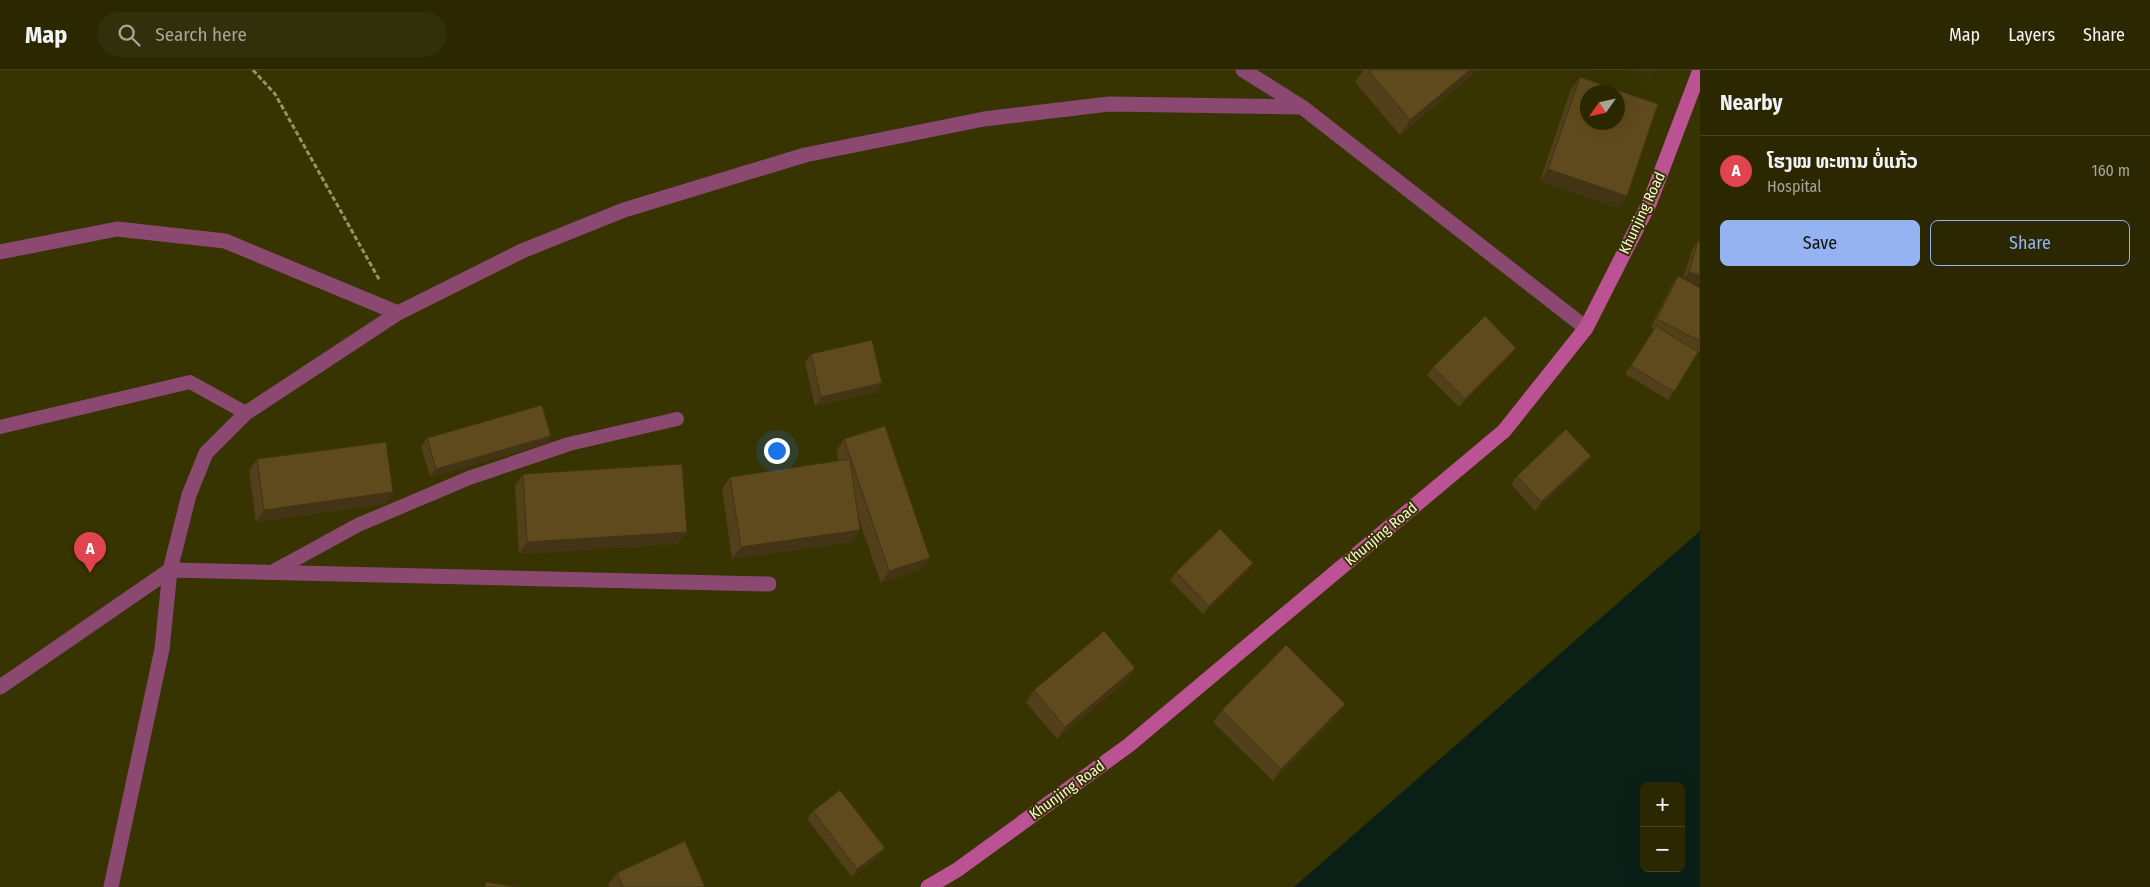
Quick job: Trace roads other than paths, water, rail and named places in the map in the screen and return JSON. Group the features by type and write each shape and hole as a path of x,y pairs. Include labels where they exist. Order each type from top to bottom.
{"main road":[{"name":"Khunjing Road","path":"928,887 957,870 1129,745 1504,431 1586,328 1650,204 1700,70"}],"street":[{"path":"1242,70 1302,107 1586,328"},
{"path":"111,887 162,649 170,570 189,495 206,453 246,413 398,313 522,250 624,210 804,155 984,119 1109,104 1302,107"},
{"path":"0,252 117,229 225,241 398,313"},
{"path":"0,687 170,570 768,584"}],"lane":[{"path":"0,427 190,382 246,413"},
{"path":"272,572 358,526 469,478 569,444 677,419"}],"place":[{"name":"ໂຮງໝ ທະຫານ ບໍ່ແກ້ວ","path":"90,573"}]}
